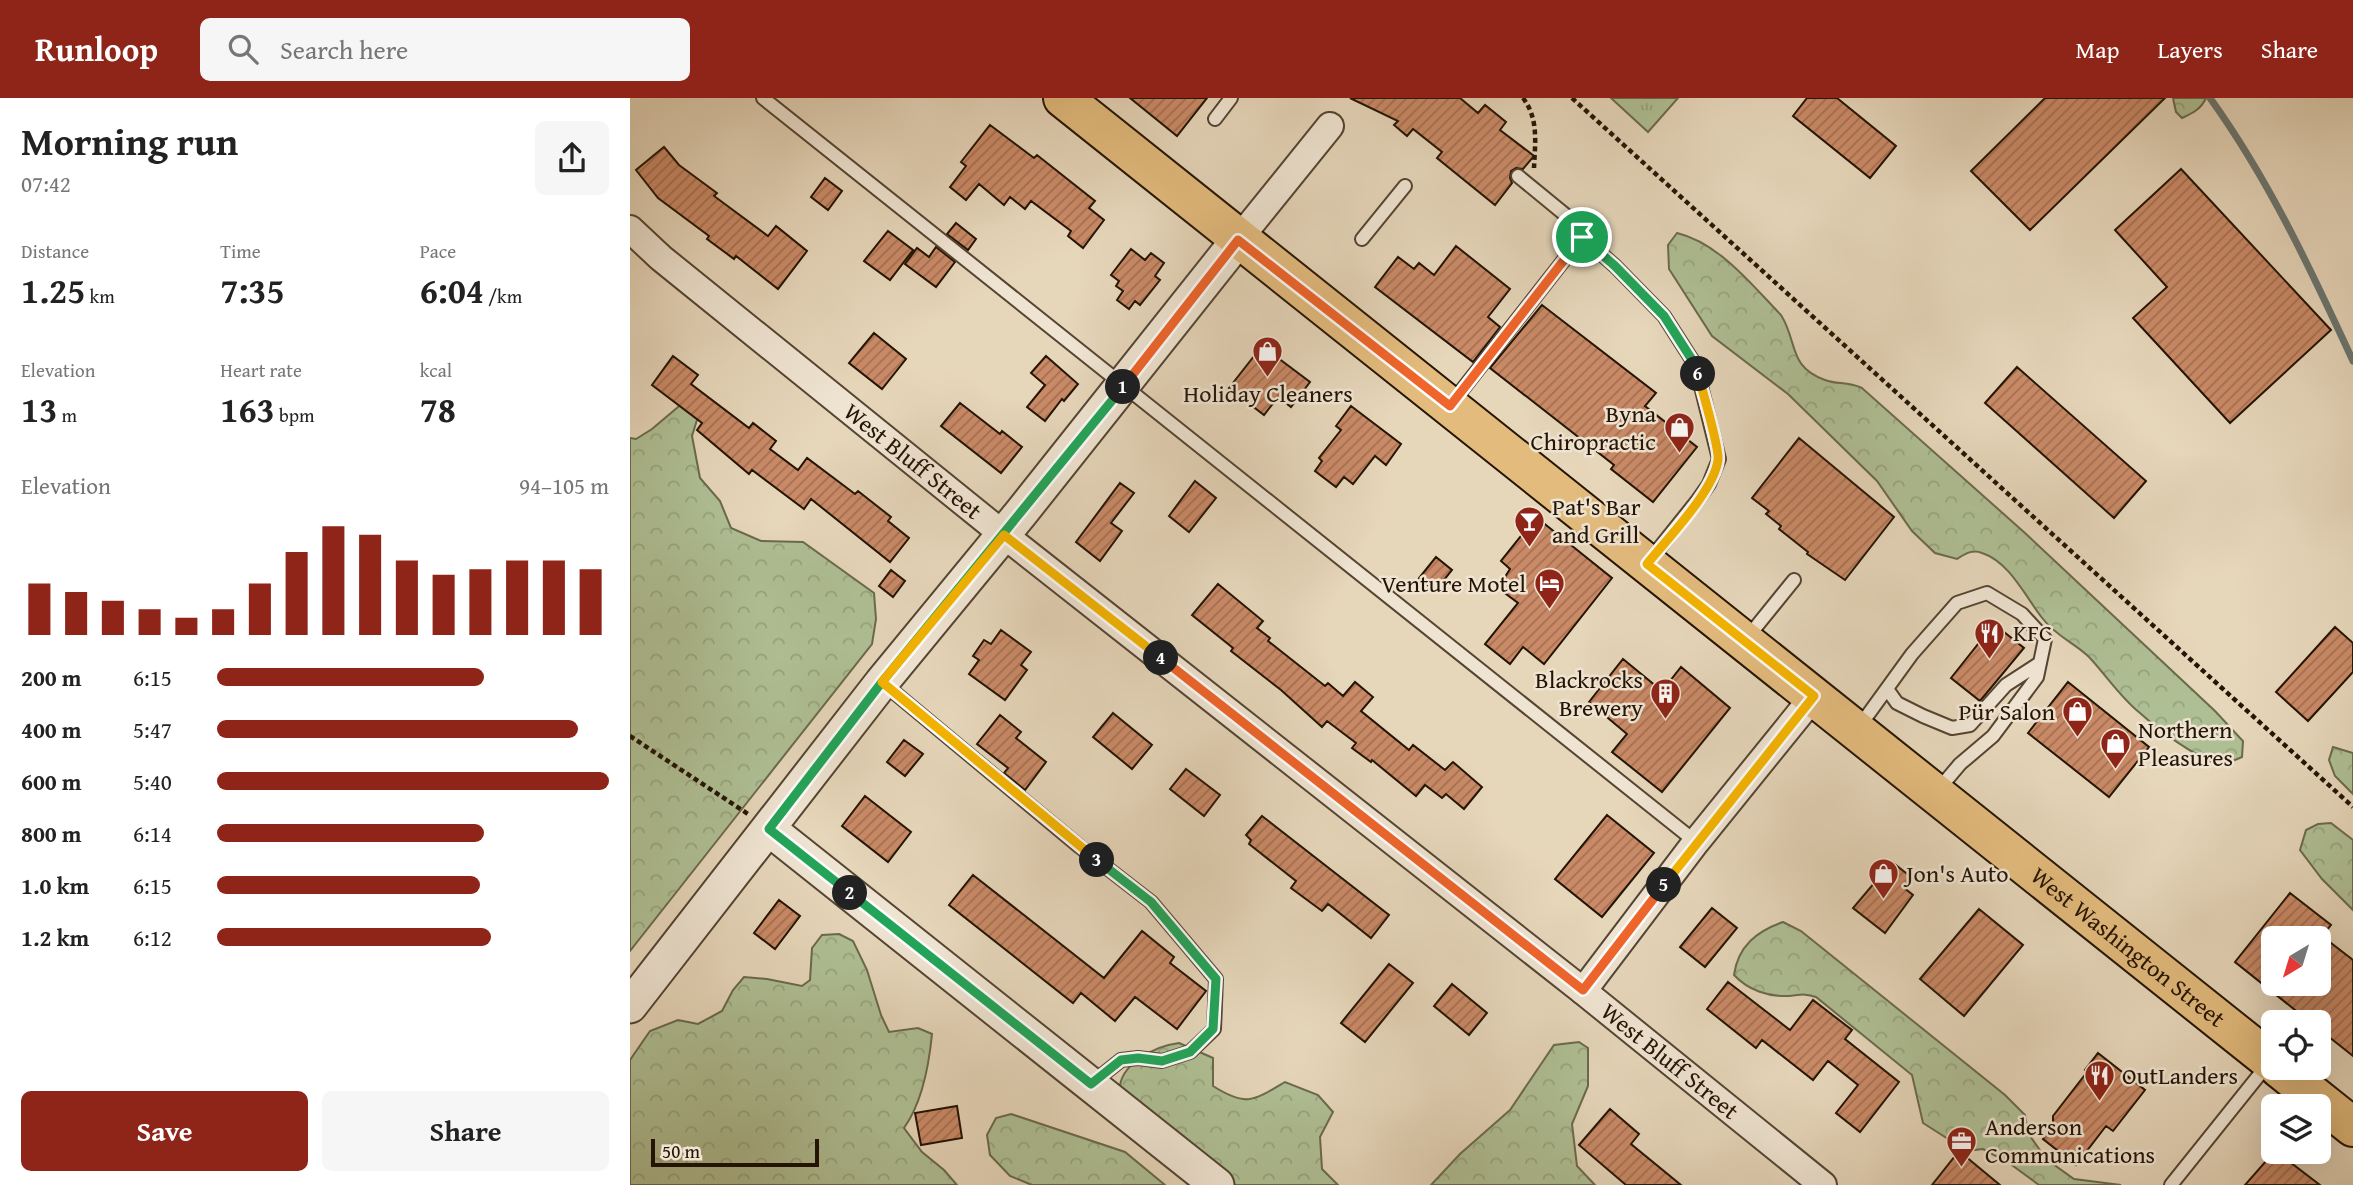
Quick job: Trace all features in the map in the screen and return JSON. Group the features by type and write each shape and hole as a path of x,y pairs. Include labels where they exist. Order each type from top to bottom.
{"main road":[{"name":"West Washington Street","path":"1063,98 2261,1054"},
{"name":"West Washington Street","path":"2294,1080 2353,1126"}],"street":[{"path":"630,1006 882,682 1004,535 1330,126"},
{"name":"West Bluff Street","path":"630,229 661,258 1004,535 1583,990 1823,1185"},
{"path":"1583,990 1696,842 1814,696"},
{"path":"769,829 1217,1185"}],"lane":[{"path":"763,98 1122,387 1696,842"},
{"path":"1215,119 1231,98"},
{"path":"1518,176 1568,217 1582,237 1664,316 1696,366 1719,459 1709,484 1647,564"},
{"path":"1362,239 1405,186"},
{"path":"1450,406 1582,237"},
{"path":"1745,641 1794,580"},
{"path":"1857,730 1912,654 1957,603 1987,593 2022,614 2045,639 2037,677 1993,736 1960,764 1936,793"},
{"path":"1887,689 1897,703 1923,716 1952,728 1970,725 2006,685 2040,663"},
{"path":"882,682 1080,847 1151,902 1216,979 1213,1029 1190,1052 1162,1061 1138,1058 1121,1060 1091,1084"},
{"path":"2171,1185 2261,1079"}],"path":[{"path":"1523,98 1531,108 1535,129 1533,187"},
{"path":"1573,98 2353,807"},
{"path":"630,736 769,829"}],"green space":[{"path":"1611,98 1678,98 1648,132"},
{"path":"2173,98 2206,98 2196,110 2182,118 2176,112"},
{"path":"1677,233 1692,238 1721,255 1781,315 1799,361 1813,375 1862,388 2025,533 2215,711 2243,741 2242,757 2221,766 2189,750 2158,728 2126,700 2089,657 2048,625 2009,572 1992,558 1975,552 1957,559 1935,553 1912,531 1877,481 1788,394 1712,336 1669,269 1668,245"},
{"path":"684,402 700,410 692,436 700,478 720,501 731,528 761,541 803,542 874,593 876,619 872,644 630,951 630,438 636,439 652,429"},
{"path":"2333,747 2353,753 2353,794 2335,776 2329,760"},
{"path":"2331,823 2353,840 2353,910 2322,879 2300,850 2306,830 2318,824"},
{"path":"1783,922 1801,931 2005,1095 2025,1115 2028,1133 2046,1159 2074,1179 2121,1185 2039,1185 2009,1163 1983,1149 1967,1151 1923,1123 1912,1075 1816,997 1766,994 1734,975 1740,956 1750,941"},
{"path":"839,934 853,941 867,970 889,1032 918,1028 932,1034 924,1083 916,1107 904,1128 922,1152 957,1185 630,1185 630,1060 650,1031 678,1020 698,1024 722,1011 733,990 744,977 802,986 810,980 812,948 822,935"},
{"path":"1579,1042 1588,1048 1588,1086 1572,1124 1577,1166 1595,1185 1431,1185 1460,1154 1510,1110 1554,1045"},
{"path":"1179,1043 1213,1058 1213,1086 1234,1097 1257,1097 1285,1082 1318,1095 1333,1112 1320,1137 1322,1169 1338,1185 1231,1185 1120,1094 1124,1074 1139,1059 1159,1048"},
{"path":"1011,1114 1125,1152 1165,1185 1032,1185 1010,1176 990,1155 987,1135 996,1118"}],"building":[{"path":"1130,98 1207,98 1177,136"},
{"path":"1350,98 1460,98 1478,113 1485,105 1506,122 1500,130 1534,156 1523,169 1516,168 1511,171 1512,183 1495,205 1437,158 1442,152 1413,129 1407,136 1394,125 1398,121"},
{"path":"1807,98 1837,98 1896,146 1870,178 1793,116"},
{"path":"2045,98 2165,98 2030,230 1971,171"},
{"path":"990,125 1034,158 1037,155 1095,201 1089,208 1104,220 1083,248 1068,236 1071,231 1031,201 1025,209 1010,197 1004,205 979,184 966,200 950,187 966,166 961,162"},
{"path":"664,147 679,165 717,193 714,196 768,236 776,226 807,251 778,289 736,256 734,259 707,239 709,236 658,198 636,170"},
{"path":"2181,169 2331,330 2230,423 2133,318 2167,287 2115,230"},
{"path":"825,178 842,191 828,210 811,197"},
{"path":"956,223 976,239 968,250 947,234"},
{"path":"888,231 913,250 890,280 864,261"},
{"path":"1456,246 1510,289 1488,317 1500,327 1473,362 1375,287 1398,257 1414,269 1419,263 1434,275"},
{"path":"936,247 955,262 936,287 905,264 917,248 929,257"},
{"path":"1131,249 1145,260 1151,253 1164,263 1155,276 1160,280 1140,305 1135,301 1129,309 1117,300 1123,291 1116,286 1119,281 1111,275"},
{"path":"1542,305 1656,393 1645,406 1697,447 1653,502 1611,469 1614,465 1490,368"},
{"path":"874,333 906,359 882,389 849,363"},
{"path":"1262,346 1310,382 1291,407 1278,397 1264,415 1229,388"},
{"path":"673,356 698,375 691,384 749,428 753,423 776,441 770,449 798,470 807,458 855,494 858,491 891,517 888,521 909,538 890,562 811,499 804,509 752,470 749,474 697,430 702,423 652,385"},
{"path":"1046,356 1078,384 1045,421 1027,407 1045,385 1031,373"},
{"path":"2017,367 2146,481 2114,518 1985,403"},
{"path":"960,403 1000,434 1002,431 1022,447 1001,473 941,426"},
{"path":"1351,406 1401,444 1386,465 1375,456 1353,484 1344,477 1336,487 1315,471 1322,461 1319,458 1341,430 1336,426"},
{"path":"1799,438 1894,517 1845,580 1807,554 1808,552 1779,529 1781,526 1766,514 1769,511 1752,498"},
{"path":"1195,481 1216,498 1189,532 1169,516"},
{"path":"1120,483 1134,493 1111,523 1122,531 1100,561 1076,542"},
{"name":"Venture Motel","path":"1536,517 1612,578 1544,664 1523,647 1510,664 1485,644 1518,603 1498,588 1510,569 1501,561"},
{"path":"1436,557 1452,570 1435,591 1419,578"},
{"path":"891,570 905,581 893,597 879,586"},
{"path":"1218,584 1263,621 1257,628 1270,638 1268,641 1325,686 1328,683 1343,696 1355,682 1373,697 1361,711 1409,750 1413,745 1445,770 1453,762 1482,787 1464,809 1446,794 1442,798 1425,785 1416,796 1372,760 1371,762 1352,748 1356,743 1327,721 1322,727 1281,690 1231,651 1233,648 1192,615"},
{"name":"KFC","path":"1994,624 2024,648 1980,701 1951,678"},
{"path":"2335,627 2353,643 2353,672 2308,721 2276,692"},
{"path":"1001,630 1031,652 1021,665 1027,670 1005,700 969,674 979,660 973,656 984,640 991,644"},
{"name":"Blackrocks Brewery","path":"1623,659 1662,691 1681,667 1730,708 1662,792 1612,752 1627,734 1589,702"},
{"path":"2068,682 2149,747 2109,797 2028,733"},
{"path":"1113,713 1152,745 1132,769 1093,737"},
{"path":"1000,715 1021,732 1016,738 1046,762 1025,790 1004,773 1008,768 977,744"},
{"path":"904,740 923,754 905,776 887,762"},
{"path":"1186,769 1220,795 1204,816 1170,789"},
{"path":"865,796 911,832 888,862 842,826"},
{"path":"1607,815 1654,853 1602,917 1555,879"},
{"path":"1262,816 1389,915 1371,938 1328,904 1322,911 1291,888 1296,881 1249,844 1251,840 1246,835"},
{"name":"Jon's Auto","path":"1892,862 1911,877 1903,887 1913,895 1885,933 1853,908"},
{"path":"973,875 1104,978 1142,931 1174,957 1170,963 1206,991 1177,1029 1135,997 1115,1021 1081,993 1073,1003 949,905"},
{"path":"2290,893 2330,926 2264,926"},
{"path":"779,900 800,916 775,949 754,933"},
{"path":"1712,908 1737,928 1705,967 1680,947"},
{"path":"1979,909 2023,945 1964,1016 1920,979"},
{"path":"2261,929 2261,983 2235,962"},
{"path":"2331,943 2353,960 2353,1056 2331,1039 2331,1010 2295,1010 2278,996 2331,996"},
{"path":"1389,964 1413,983 1365,1042 1341,1023"},
{"path":"1728,982 1790,1030 1813,1000 1852,1030 1845,1039 1899,1082 1860,1132 1836,1113 1858,1085 1828,1061 1813,1080 1762,1040 1756,1048 1707,1009"},
{"path":"1452,984 1487,1013 1469,1035 1434,1006"},
{"name":"OutLanders","path":"2098,1053 2145,1090 2113,1131 2106,1126 2076,1165 2043,1139 2053,1126 2053,1116"},
{"path":"957,1106 962,1138 921,1145 915,1113"},
{"path":"1610,1109 1639,1134 1631,1144 1681,1185 1626,1185 1579,1145"},
{"name":"Anderson Communications","path":"1959,1151 2000,1185 1932,1185"},
{"path":"2263,1164 2293,1164 2320,1185 2245,1185"}],"waterway":[{"path":"2210,98 2270,193 2305,259 2353,361"}],"place":[{"name":"Holiday Cleaners","path":"1268,379"},
{"name":"Byna Chiropractic","path":"1679,455"},
{"name":"Pat's Bar and Grill","path":"1529,548"},
{"name":"Venture Motel","path":"1549,611"},
{"name":"KFC","path":"1990,660"},
{"name":"Blackrocks Brewery","path":"1666,721"},
{"name":"Pür Salon","path":"2078,739"},
{"name":"Northern Pleasures","path":"2115,771"},
{"name":"Jon's Auto","path":"1883,901"},
{"name":"OutLanders","path":"2099,1103"},
{"name":"Anderson Communications","path":"1962,1168"}],"route":[{"path":"1582,237 1450,406 1238,240 1004,535 882,682 769,829 1091,1084 1121,1060 1138,1058 1162,1061 1190,1052 1213,1029 1216,979 1151,902 1080,847 882,682 934,619 1004,535 1583,990 1696,842 1814,696 1647,564 1709,484 1719,459 1696,366 1664,316 1582,237"}]}
